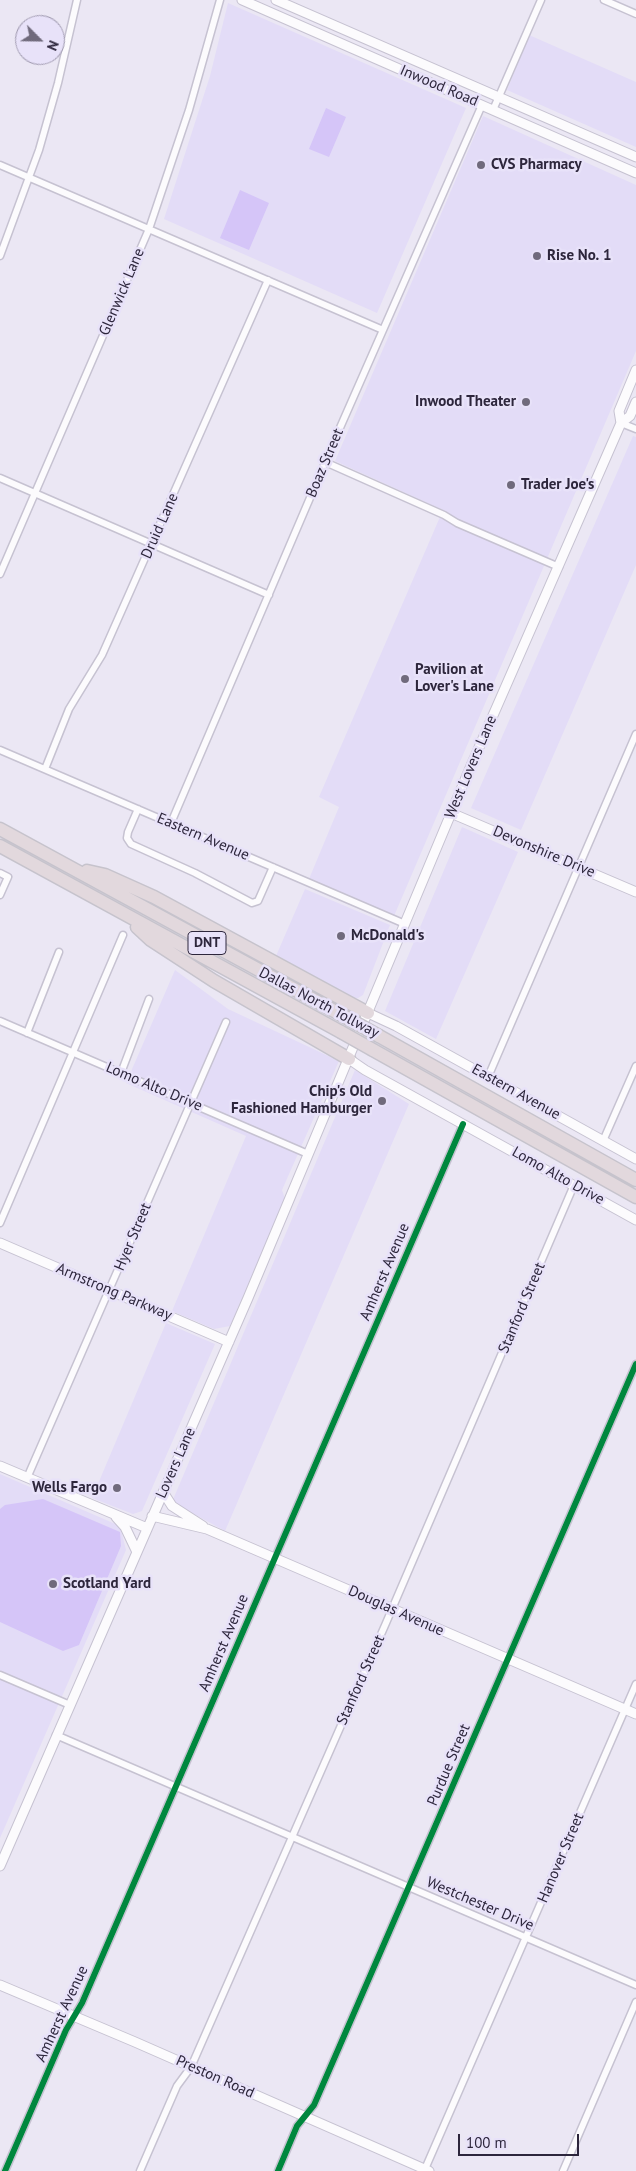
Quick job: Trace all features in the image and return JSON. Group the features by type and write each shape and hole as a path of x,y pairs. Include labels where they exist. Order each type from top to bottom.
{"highway":[{"name":"Dallas North Tollway","path":"0,829 347,1018 636,1180"},
{"name":"Dallas North Tollway","path":"0,846 341,1032 636,1197"},
{"path":"69,866 105,875 154,898 368,1013"},
{"path":"125,914 151,940 214,981 350,1059"}],"main road":[{"name":"Inwood Road","path":"242,0 636,173"},
{"name":"Inwood Road","path":"276,0 636,157"},
{"path":"482,105 487,92"},
{"name":"West Lovers Lane","path":"621,423 619,411 636,370"},
{"name":"West Lovers Lane","path":"350,1059 451,812 621,423 630,416 636,402"},
{"name":"Devonshire Drive","path":"451,812 636,892"},
{"name":"Eastern Avenue","path":"368,1013 396,1026 636,1159"},
{"name":"Lomo Alto Drive","path":"350,1059 365,1070 636,1220"},
{"name":"Lovers Lane","path":"0,1866 229,1342 350,1059"},
{"name":"Armstrong Parkway","path":"0,1242 229,1342"},
{"path":"0,1466 147,1528"},
{"path":"163,1492 172,1506 207,1529"},
{"path":"112,1513 125,1527 137,1552"},
{"name":"Douglas Avenue","path":"152,1516 207,1529 636,1714"},
{"name":"Preston Road","path":"0,1985 305,2117 415,2168 427,2170"}],"street":[{"path":"0,256 30,178 58,83 77,0"},
{"name":"Glenwick Lane","path":"0,574 149,229 189,110 220,0"},
{"path":"493,110 541,0"},
{"path":"604,0 636,14"},
{"name":"Boaz Street","path":"171,823 325,462 482,105"},
{"path":"0,164 383,330"},
{"name":"Druid Lane","path":"45,769 69,709 102,655 268,280"},
{"path":"621,423 636,429"},
{"path":"325,462 444,515 457,524 559,567"},
{"path":"0,478 268,595"},
{"path":"488,1077 636,734"},
{"name":"Eastern Avenue","path":"0,750 405,924"},
{"path":"138,809 128,832 127,838 131,844 195,873 252,903 258,901 273,867"},
{"path":"0,873 8,877 0,895"},
{"path":"0,1223 123,935"},
{"path":"26,1033 59,952"},
{"path":"120,1073 149,999"},
{"name":"Lomo Alto Drive","path":"0,1021 308,1154"},
{"name":"Hyer Street","path":"27,1478 226,1022"},
{"path":"603,1141 636,1066"},
{"name":"Amherst Avenue","path":"5,2171 66,2030 82,2003 463,1124"},
{"name":"Stanford Street","path":"140,2171 177,2086 191,2067 392,1609 574,1185"},
{"name":"Purdue Street","path":"278,2171 297,2126 314,2105 636,1364"},
{"path":"0,1675 70,1705"},
{"name":"Hanover Street","path":"427,2170 636,1684"},
{"name":"Westchester Drive","path":"56,1736 176,1786 636,1986"},
{"path":"563,2171 636,2002"}],"shaded area":[{"path":"228,3 466,108 377,313 164,219 210,76"},
{"path":"529,35 636,82 636,147 507,90"},
{"path":"326,108 346,117 329,157 309,149"},
{"path":"483,116 636,185 636,351 394,916 309,879 339,807 319,797 443,510 335,461"},
{"path":"240,190 269,203 249,250 220,238"},
{"path":"633,436 636,437 636,565 521,830 471,808"},
{"path":"462,827 518,852 436,1039 385,1011"},
{"path":"305,889 390,925 363,995 358,998 354,998 276,956"},
{"path":"175,970 228,1009 339,1061 282,1190 285,1199 230,1326 214,1329 172,1311 246,1136 126,1083"},
{"path":"355,1070 409,1104 225,1531 172,1502"},
{"path":"166,1323 215,1344 142,1511 133,1514 92,1498"},
{"path":"0,1474 120,1526 126,1550 0,1838"},
{"name":"Scotland Yard","path":"43,1499 120,1532 121,1546 79,1645 63,1651 0,1622 0,1509 5,1505"}],"cycle path":[{"path":"5,2171 66,2030 82,2003 463,1124"},
{"path":"278,2171 297,2126 314,2105 636,1364"}],"place":[{"name":"CVS Pharmacy","path":"481,165"},
{"name":"Rise No. 1","path":"537,256"},
{"name":"Inwood Theater","path":"526,402"},
{"name":"Trader Joe's","path":"511,485"},
{"name":"Pavilion at Lover's Lane","path":"405,679"},
{"name":"McDonald's","path":"341,936"},
{"name":"Chip's Old Fashioned Hamburger","path":"382,1101"},
{"name":"Wells Fargo","path":"117,1488"},
{"name":"Scotland Yard","path":"53,1584"}]}
